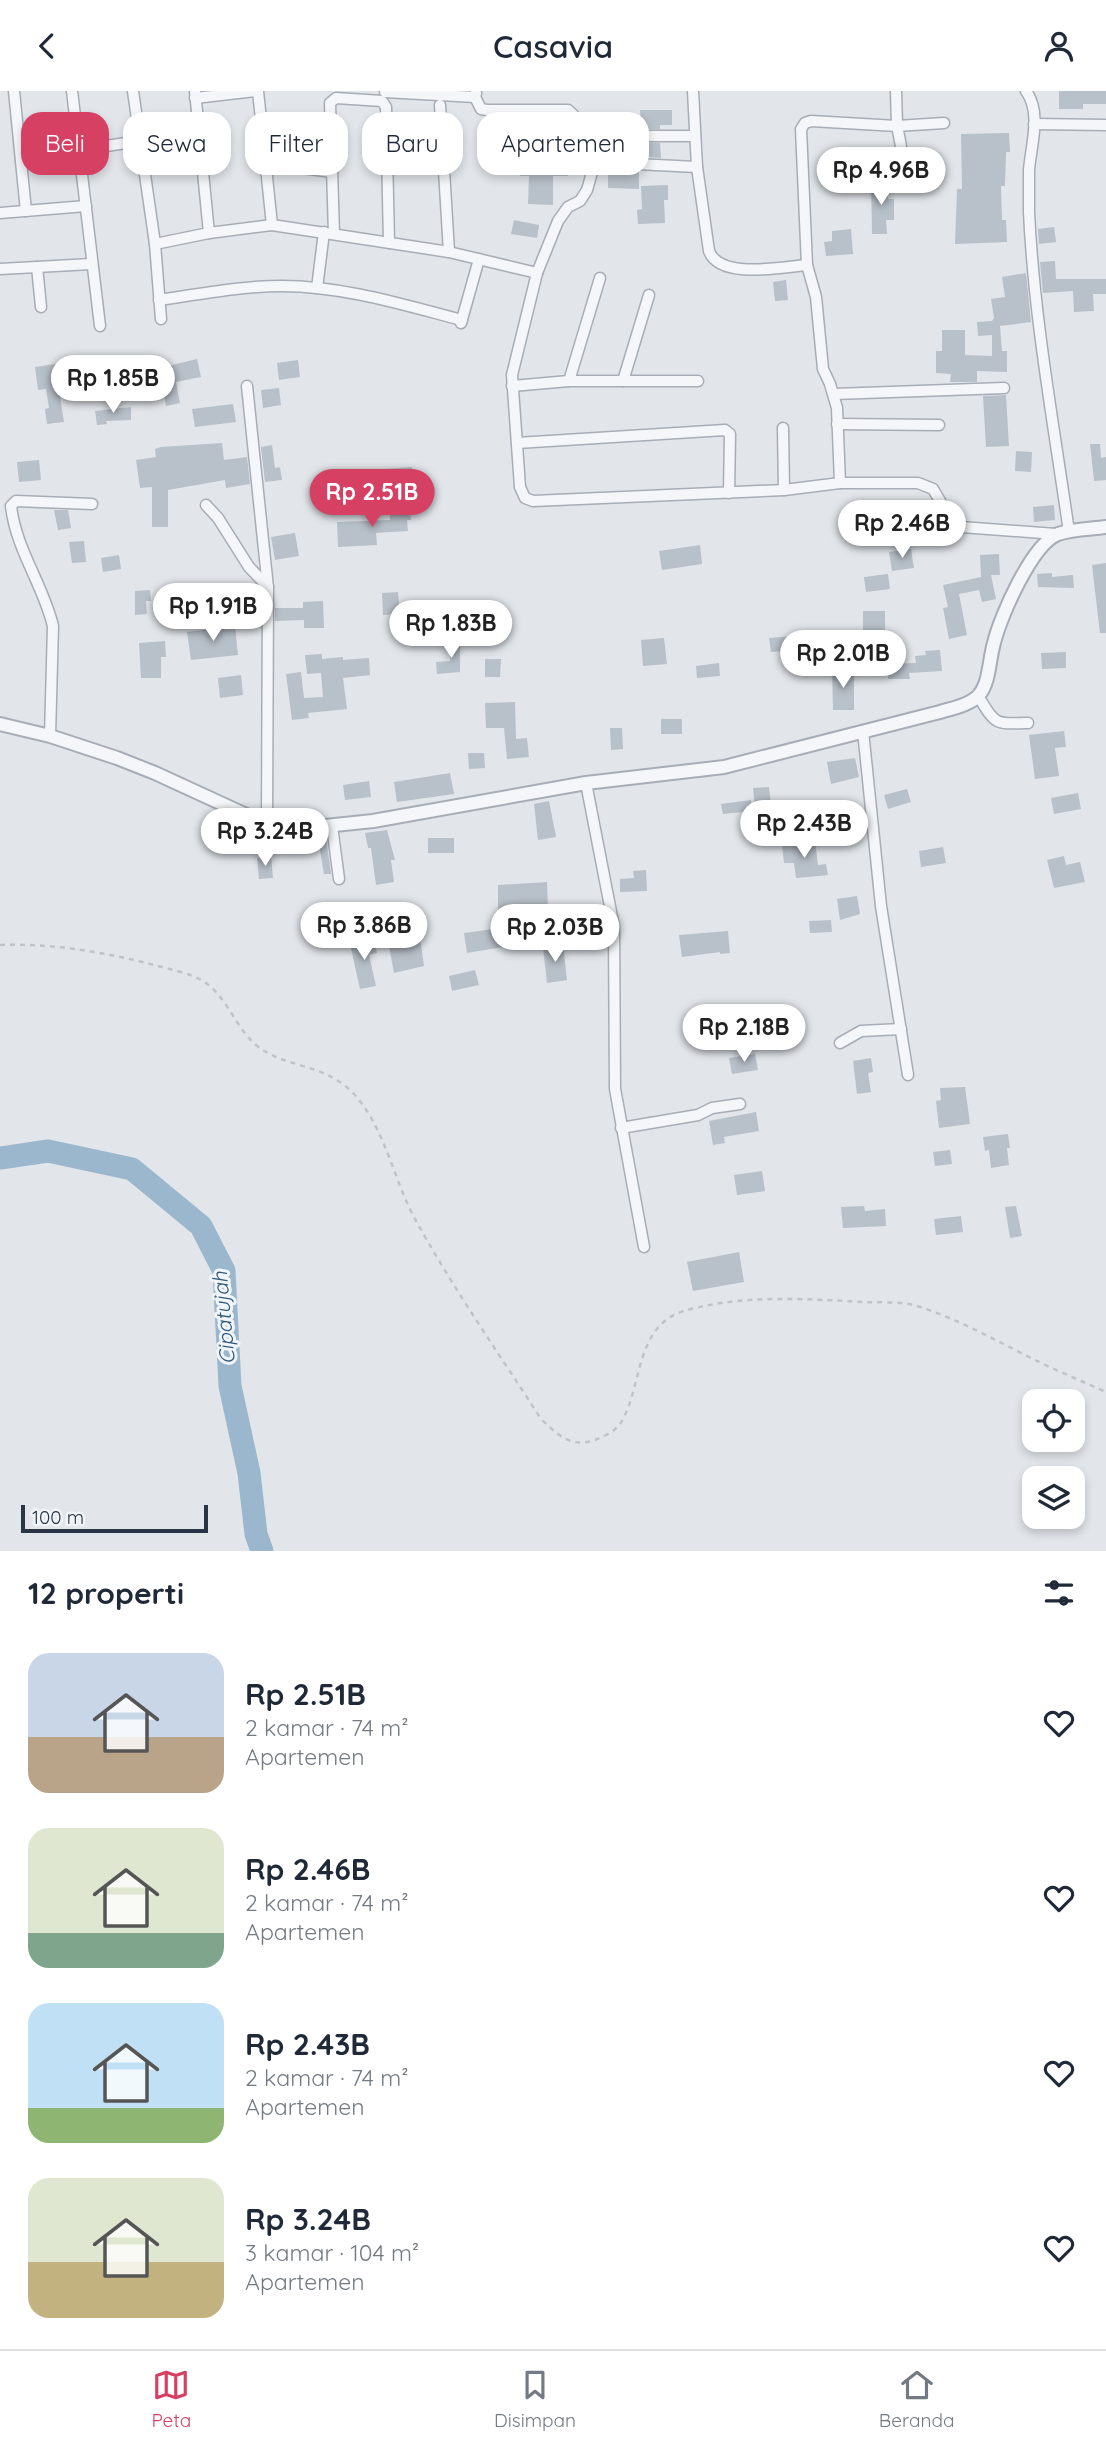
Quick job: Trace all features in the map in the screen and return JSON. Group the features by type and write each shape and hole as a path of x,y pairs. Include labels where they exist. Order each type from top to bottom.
{"street":[{"path":"14,91 26,211"},
{"path":"72,91 75,112"},
{"path":"134,91 136,112"},
{"path":"196,112 195,94 257,91 259,112"},
{"path":"694,91 697,167 709,251 716,263 730,268 750,269 807,265"},
{"path":"896,91 897,126 901,146"},
{"path":"1026,91 1032,103 1034,124 1029,170 1030,225 1063,533"},
{"path":"385,92 476,94 481,109 486,110 570,112"},
{"path":"331,112 331,101 336,98 384,101 389,243"},
{"path":"440,105 449,251"},
{"path":"840,483 834,394 823,369 816,297 807,265 804,236 803,126 815,121 897,126 944,123"},
{"path":"1034,124 1106,125"},
{"path":"649,136 695,136"},
{"path":"649,165 697,167"},
{"path":"83,175 100,325"},
{"path":"144,175 155,244 161,319"},
{"path":"202,175 209,233"},
{"path":"266,175 272,225"},
{"path":"317,289 329,233 332,175"},
{"path":"591,175 580,201 569,207 558,221 537,274 516,351 512,375 516,443 520,487 525,498 533,501 784,490 840,483 918,483 933,489 950,518 961,527 1063,533 1106,527"},
{"path":"0,213 86,205"},
{"path":"155,244 209,233 272,225 449,251 537,274"},
{"path":"159,300 246,288 285,286 380,299 461,321 479,259"},
{"path":"0,269 92,264"},
{"path":"37,267 41,307"},
{"path":"569,381 600,278"},
{"path":"623,381 649,295"},
{"path":"513,386 569,381 698,381"},
{"path":"247,386 268,588 267,822"},
{"path":"834,394 1004,388"},
{"path":"837,424 939,425"},
{"path":"783,428 784,490"},
{"path":"516,443 725,430 730,434 729,493"},
{"path":"50,736 53,626 22,551 11,506 16,501 92,505"},
{"path":"206,505 218,517 249,567 268,588"},
{"path":"0,724 50,736 155,773 267,822 294,828 332,826 541,793 586,783 724,767 940,712 963,705 978,696 985,682 994,641 1014,591 1032,561 1063,533"},
{"path":"978,696 995,722 1028,723"},
{"path":"863,731 881,906 908,1075"},
{"path":"586,783 614,927 615,1089 644,1247"},
{"path":"332,826 338,879"},
{"path":"840,1043 861,1031 901,1029"},
{"path":"621,1128 698,1115 712,1108 740,1104"}],"path":[{"path":"0,945 82,950 195,976 216,993 254,1043 280,1058 319,1069 353,1093 369,1113 403,1196 460,1294 541,1419 554,1431 574,1442 590,1444 617,1429 626,1414 642,1358 662,1323 682,1312 722,1303 786,1298 914,1305 958,1322 1106,1392"}],"building":[{"path":"1059,91 1106,91 1106,104 1083,104 1083,109 1059,109"},
{"path":"672,110 672,125 649,129 649,112 640,112"},
{"path":"1009,133 1010,152 1006,152 1005,186 1001,186 1002,220 1006,220 1007,242 955,244 957,189 962,189 961,134"},
{"path":"649,143 660,143 661,158 649,157"},
{"path":"568,175 553,176 553,205 528,204 529,176 520,176"},
{"path":"608,175 639,175 639,189 608,188"},
{"path":"871,181 888,181 888,199 894,199 894,220 886,220 887,234 872,234"},
{"path":"668,185 668,200 664,200 665,223 638,224 637,210 642,209 641,186"},
{"path":"514,220 539,225 537,238 511,234"},
{"path":"1054,227 1056,242 1039,244 1038,229"},
{"path":"851,229 853,254 826,256 824,242 832,241 832,231"},
{"path":"1055,261 1056,279 1106,279 1106,294 1093,294 1094,311 1074,312 1073,291 1043,293 1040,262"},
{"path":"1026,273 1031,322 1000,326 1002,351 1007,351 1007,372 977,371 977,382 950,382 951,374 936,373 936,351 942,351 942,330 965,330 965,355 992,356 992,335 978,336 977,322 992,321 994,318 991,299 1005,297 1002,277"},
{"path":"786,280 788,300 775,301 773,282"},
{"path":"197,359 201,377 176,382 180,403 166,406 162,384 155,386 151,370"},
{"path":"298,360 300,377 279,380 277,363"},
{"path":"55,364 64,422 47,424 45,409 49,408 46,389 38,390 35,367"},
{"path":"279,388 281,405 263,408 261,390"},
{"path":"1006,395 1009,446 986,447 983,396"},
{"path":"233,404 236,422 195,427 192,409"},
{"path":"131,407 131,420 106,421 107,424 97,425 95,411"},
{"path":"222,443 224,460 247,457 250,484 226,488 225,480 168,490 168,527 152,527 152,487 140,488 136,460 156,457 155,449 161,447"},
{"path":"1090,444 1100,444 1101,458 1106,457 1106,480 1094,481"},
{"path":"272,445 275,468 280,467 282,480 265,482 261,447"},
{"path":"1016,451 1032,452 1031,472 1015,471"},
{"path":"39,460 41,480 19,482 17,462"},
{"path":"412,467 413,483 387,486 385,469"},
{"path":"1054,505 1055,520 1034,522 1033,507"},
{"path":"410,508 408,531 376,533 377,545 338,547 337,522 390,520 389,510"},
{"path":"54,510 68,510 71,528 58,530"},
{"path":"295,533 299,556 275,560 271,537"},
{"path":"84,541 86,562 72,563 69,542"},
{"path":"700,545 702,564 662,570 659,551"},
{"path":"911,549 914,568 892,571 889,552"},
{"path":"999,554 1000,575 991,575 996,599 982,602 979,590 959,594 967,635 949,639 943,608 948,607 943,585 981,577 980,555"},
{"path":"119,555 121,569 103,572 101,558"},
{"path":"1106,563 1106,633 1100,633 1092,565"},
{"path":"1052,573 1052,577 1073,575 1074,588 1038,587 1037,574"},
{"path":"888,574 890,589 866,592 864,577"},
{"path":"150,590 151,601 146,601 147,614 135,615 135,591"},
{"path":"398,592 400,614 383,615 382,593"},
{"path":"323,601 324,628 304,628 304,620 275,621 275,608 303,608 303,602"},
{"path":"257,605 260,618 236,619 236,606"},
{"path":"503,608 503,627 478,628 477,609"},
{"path":"863,611 885,611 885,633 863,633"},
{"path":"235,626 238,655 191,660 187,632"},
{"path":"808,635 810,649 771,652 769,638"},
{"path":"664,638 667,664 643,666 641,640"},
{"path":"165,641 166,657 161,657 161,678 141,678 139,643"},
{"path":"449,641 460,641 460,672 437,674 436,662 450,661"},
{"path":"940,650 942,671 909,673 910,679 888,679 888,664 916,663 915,656 926,655 925,651"},
{"path":"1066,652 1066,668 1042,669 1041,653"},
{"path":"322,654 322,659 369,658 370,675 343,678 347,709 308,713 309,718 292,720 286,674 301,672 304,698 323,697 321,673 307,674 305,655"},
{"path":"485,659 501,659 500,677 485,677"},
{"path":"719,663 720,676 697,678 696,666"},
{"path":"832,670 854,670 854,710 833,710"},
{"path":"241,675 243,695 220,698 218,678"},
{"path":"515,702 516,739 527,738 529,757 507,759 504,728 486,728 485,703"},
{"path":"661,719 682,719 682,734 661,734"},
{"path":"610,728 622,728 623,749 611,750"},
{"path":"1064,731 1066,747 1055,748 1059,776 1035,779 1029,735"},
{"path":"468,753 484,753 485,768 469,769"},
{"path":"855,758 859,777 831,784 827,762"},
{"path":"450,773 454,794 397,802 394,782"},
{"path":"369,781 371,797 345,800 343,785"},
{"path":"769,787 771,806 755,807 753,788"},
{"path":"907,789 911,802 888,809 884,795"},
{"path":"1078,793 1081,809 1054,814 1051,798"},
{"path":"751,800 752,811 723,814 721,804"},
{"path":"549,801 556,837 538,840 534,804"},
{"path":"387,830 395,860 391,860 394,882 376,885 371,848 368,848 365,833"},
{"path":"326,837 331,874 324,874 318,838"},
{"path":"428,838 454,838 454,853 428,853"},
{"path":"815,841 818,865 826,864 828,875 796,878 794,863 784,863 782,845"},
{"path":"943,847 946,863 921,867 919,851"},
{"path":"271,856 273,878 259,879 257,858"},
{"path":"1064,856 1066,865 1080,862 1085,882 1054,888 1047,860"},
{"path":"646,870 647,891 620,892 620,879 634,878 633,871"},
{"path":"547,882 548,909 521,910 521,914 498,914 498,885"},
{"path":"857,896 860,914 840,920 837,899"},
{"path":"831,920 832,932 810,933 809,921"},
{"path":"501,928 503,947 467,953 464,933"},
{"path":"728,931 730,953 682,957 679,935"},
{"path":"420,938 424,966 394,973 389,946"},
{"path":"374,939 377,953 369,955 376,986 360,989 350,944"},
{"path":"563,945 567,980 547,983 543,947"},
{"path":"475,970 479,985 452,991 449,976"},
{"path":"755,1054 758,1070 732,1074 729,1058"},
{"path":"871,1058 873,1072 868,1073 871,1092 857,1094 853,1061"},
{"path":"965,1087 970,1124 939,1128 936,1101 941,1100 940,1088"},
{"path":"756,1112 759,1131 724,1137 725,1143 713,1145 709,1121"},
{"path":"1008,1134 1009,1165 991,1168 989,1150 985,1151 983,1137"},
{"path":"950,1150 952,1164 935,1166 933,1152"},
{"path":"762,1171 765,1191 737,1195 734,1175"},
{"path":"864,1206 865,1211 885,1209 886,1226 843,1228 841,1207"},
{"path":"1016,1206 1022,1236 1010,1238 1005,1207"},
{"path":"961,1216 963,1232 936,1235 934,1219"},
{"path":"739,1252 744,1282 693,1291 687,1262"}],"waterway":[{"name":"Cipatujah","path":"0,1158 48,1151 132,1169 201,1226 224,1271 230,1386 249,1473 256,1534 262,1551"}]}
